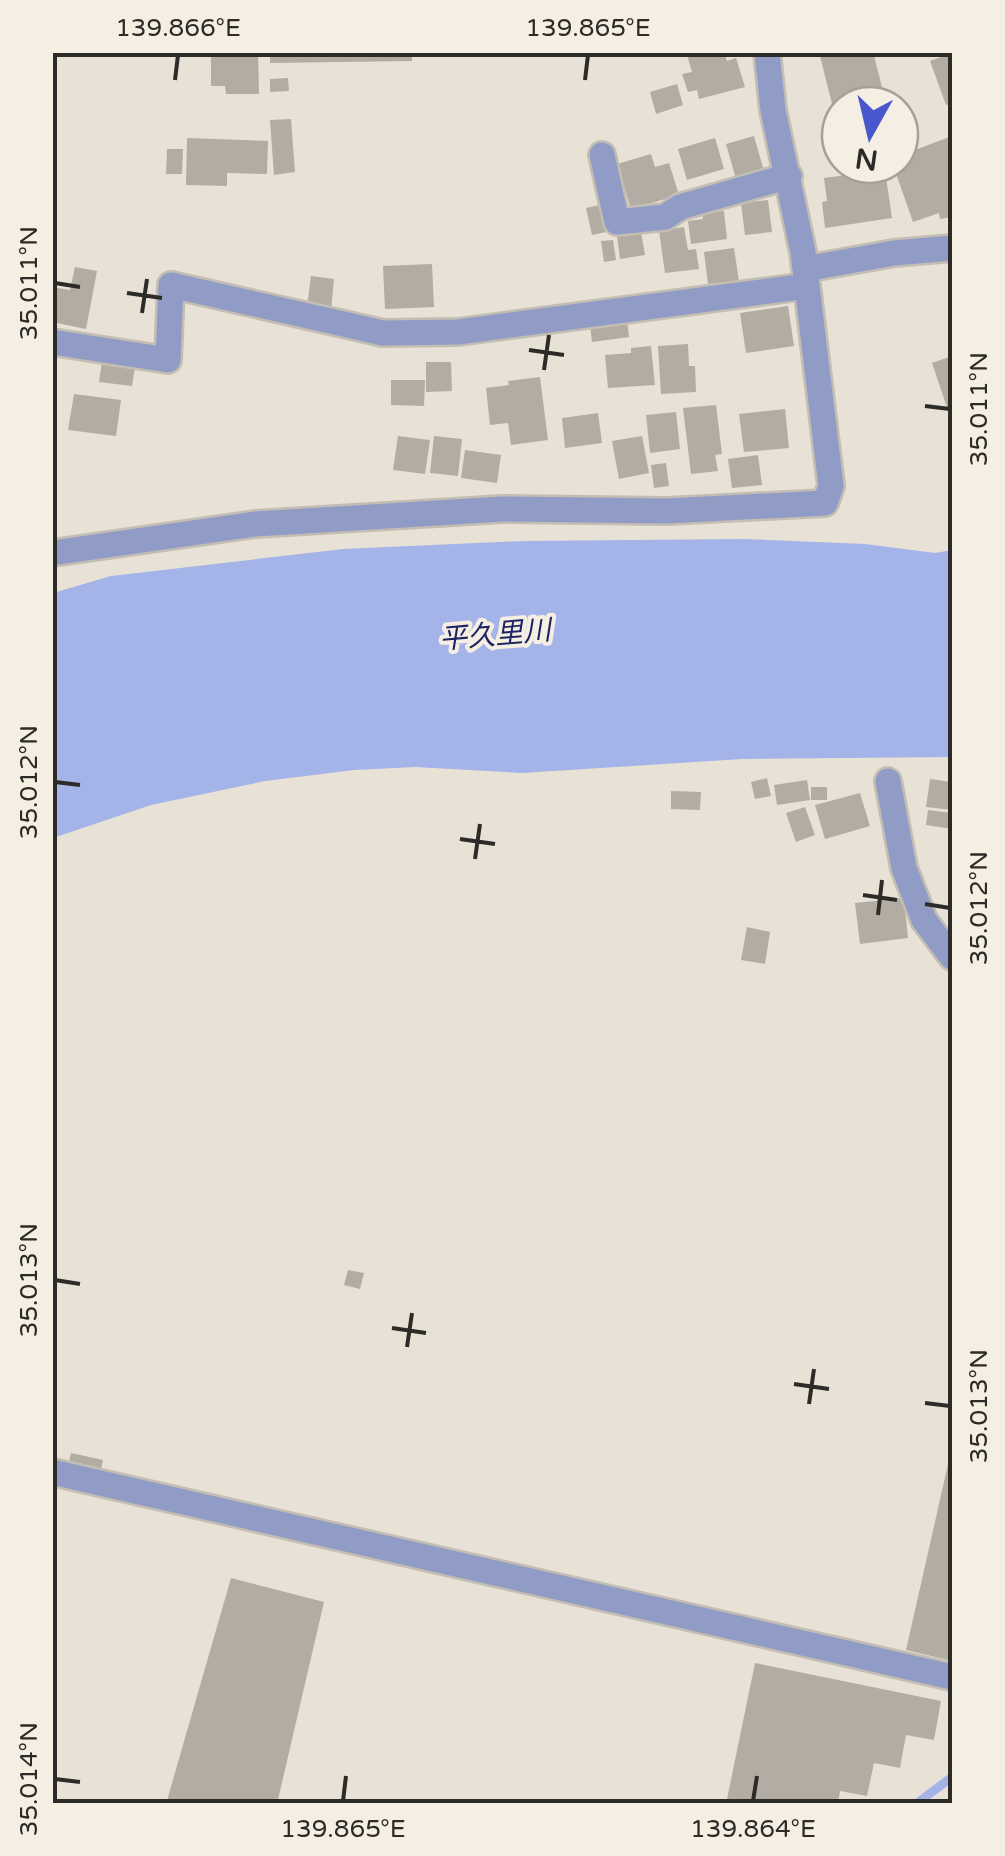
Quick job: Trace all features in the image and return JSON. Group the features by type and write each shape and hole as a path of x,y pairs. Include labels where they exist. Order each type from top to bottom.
{"street":[{"path":"52,554 254,524 503,509 666,511 825,503 831,486 806,277 773,110 766,52"},
{"path":"602,155 617,222 665,216 680,207 789,176"},
{"path":"52,342 168,360 171,285 384,334 458,332 806,277 894,253 952,248"},
{"path":"888,781 904,868 924,920 952,957"},
{"path":"52,1472 952,1677"}],"water":[{"name":"平久里川","path":"743,539 865,544 935,553 952,550 952,757 742,759 522,773 415,767 354,770 265,781 151,805 53,838 53,593 111,576 343,549 524,541"}],"building":[{"path":"211,52 258,52 259,94 226,94 225,86 211,86"},
{"path":"270,52 412,52 412,61 270,63"},
{"path":"724,52 727,61 736,58 745,87 699,99 697,90 688,92 682,74 692,72 687,55"},
{"path":"873,52 881,85 827,85 820,56"},
{"path":"952,53 952,103 946,105 930,61"},
{"path":"288,78 289,91 270,92 270,79"},
{"path":"677,84 683,105 656,114 650,92"},
{"path":"291,119 295,172 274,175 270,120"},
{"path":"754,136 764,171 736,179 726,144"},
{"path":"952,136 952,217 940,219 939,213 913,222 900,185 920,185 920,148"},
{"path":"187,138 268,141 267,174 227,173 227,186 186,185"},
{"path":"715,138 724,169 687,180 678,149"},
{"path":"167,149 183,149 182,174 166,174"},
{"path":"651,154 655,167 669,163 679,195 631,209 617,164"},
{"path":"825,185 887,185 892,218 825,228 822,202 827,201"},
{"path":"768,200 772,232 745,235 741,203"},
{"path":"600,205 606,232 592,235 586,208"},
{"path":"724,211 727,239 691,244 688,221 703,219 702,213"},
{"path":"684,227 688,250 696,249 699,269 665,273 659,231"},
{"path":"641,232 645,255 620,259 617,236"},
{"path":"613,240 616,260 604,262 601,241"},
{"path":"734,248 739,281 708,284 704,252"},
{"path":"432,264 434,307 385,309 383,266"},
{"path":"75,267 97,271 86,329 52,322 52,287 70,290"},
{"path":"311,276 334,279 331,310 307,307"},
{"path":"788,306 794,346 746,353 740,313"},
{"path":"626,312 629,337 592,342 589,317"},
{"path":"688,344 689,366 695,366 696,392 661,394 658,346"},
{"path":"651,346 655,385 608,388 605,355 631,353 631,348"},
{"path":"952,356 952,422 932,363"},
{"path":"102,362 135,367 132,386 99,382"},
{"path":"426,362 451,362 452,391 426,392"},
{"path":"540,377 548,440 511,445 508,423 490,425 486,388"},
{"path":"391,380 425,380 424,406 391,405"},
{"path":"74,394 121,400 116,436 68,430"},
{"path":"716,405 722,454 715,455 718,471 691,474 683,408"},
{"path":"785,409 789,448 744,452 739,414"},
{"path":"676,412 680,449 650,453 646,415"},
{"path":"598,413 602,443 565,448 562,418"},
{"path":"398,436 430,440 425,474 393,470"},
{"path":"434,436 462,439 458,476 430,473"},
{"path":"642,436 649,473 619,479 612,441"},
{"path":"465,450 501,455 497,483 461,478"},
{"path":"758,455 762,485 732,488 728,459"},
{"path":"666,463 669,486 654,488 651,465"},
{"path":"767,778 771,796 755,799 751,782"},
{"path":"930,779 952,782 952,810 926,807"},
{"path":"807,780 810,800 777,805 774,785"},
{"path":"811,787 827,787 827,800 811,800"},
{"path":"671,791 701,792 700,810 671,809"},
{"path":"860,793 870,826 825,839 815,805"},
{"path":"805,807 815,835 796,842 786,813"},
{"path":"928,810 952,813 952,829 926,825"},
{"path":"904,898 908,938 860,944 855,903"},
{"path":"747,927 770,932 765,964 741,960"},
{"path":"348,1270 364,1273 360,1289 344,1285"},
{"path":"952,1451 952,1661 906,1650"},
{"path":"71,1453 103,1460 100,1474 68,1467"},
{"path":"231,1578 324,1602 277,1804 166,1804"},
{"path":"755,1663 941,1701 934,1740 906,1735 900,1768 874,1763 867,1796 840,1791 838,1804 726,1804"}],"waterway":[{"path":"916,1804 952,1777"}]}
